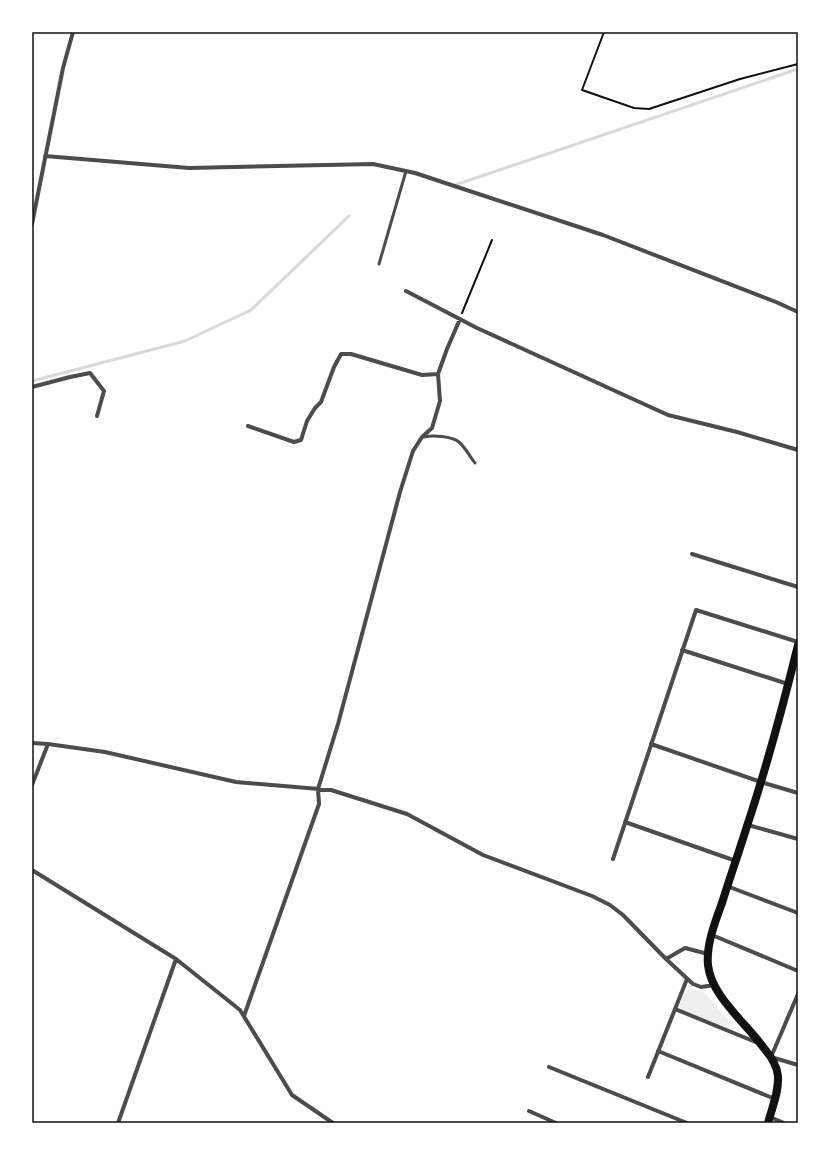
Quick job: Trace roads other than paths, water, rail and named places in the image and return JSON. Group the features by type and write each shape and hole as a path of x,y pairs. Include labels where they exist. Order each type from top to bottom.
{"main road":[{"path":"769,1120 775,1099 778,1076 774,1063 762,1044 725,1001 714,985 708,967 708,954 712,935 727,886 761,782 798,645"}],"street":[{"path":"32,224 63,68 74,32"},
{"path":"45,156 189,168 373,164 406,171 604,235 798,312"},
{"path":"406,291 460,319 668,416 737,432 798,450"},
{"path":"244,1016 319,804 318,789 338,724 400,492 413,451 422,437 432,428 440,401 438,374 446,349 460,319"},
{"path":"248,426 294,442 301,440 307,421 315,408 321,402 334,367 341,354 351,354 422,375 438,374"},
{"path":"32,387 90,373 104,390 97,416"},
{"path":"692,554 798,587"},
{"path":"614,859 696,610 798,642"},
{"path":"682,650 788,684"},
{"path":"32,743 105,752 236,782 331,790 406,814 483,855 592,896 610,905 623,915 687,980 701,987 714,985"},
{"path":"32,785 48,744"},
{"path":"651,744 761,782 798,793"},
{"path":"625,822 736,861"},
{"path":"748,825 798,838"},
{"path":"32,870 176,959 240,1010 292,1095 333,1123"},
{"path":"727,886 798,913"},
{"path":"712,935 798,971"},
{"path":"666,959 685,948 708,954"},
{"path":"118,1123 176,959"},
{"path":"648,1077 687,980"},
{"path":"798,994 771,1057 798,1065"},
{"path":"675,1009 762,1044"},
{"path":"658,1051 775,1099"},
{"path":"549,1067 687,1123"},
{"path":"529,1111 556,1123"},
{"path":"769,1120 784,1123"}],"lane":[{"path":"379,264 406,171"},
{"path":"422,437 431,435 458,442 475,464"}],"waterway":[{"path":"455,185 798,69"},
{"path":"32,381 185,341 251,310 349,216"}]}
